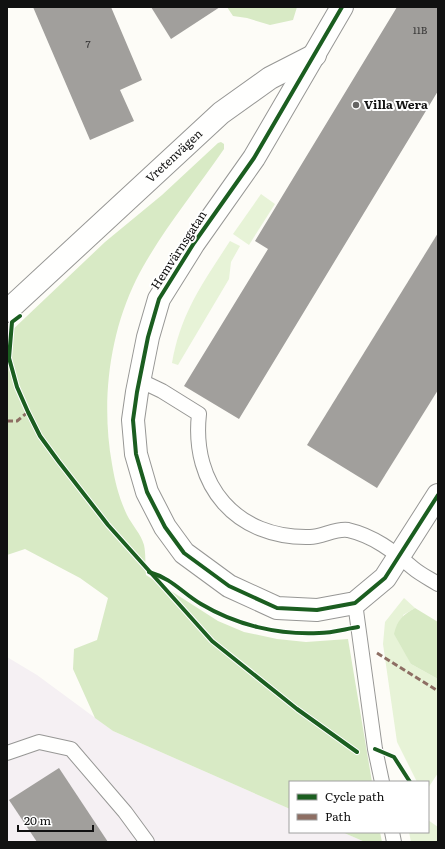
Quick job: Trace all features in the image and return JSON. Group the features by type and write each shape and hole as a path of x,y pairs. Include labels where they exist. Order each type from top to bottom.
{"street":[{"path":"315,54 342,7"},
{"name":"Vretenvägen","path":"7,311 221,113 270,78 315,54"},
{"name":"Hemvärnsgatan","path":"315,54 254,158 194,243 159,299 148,337 139,380 133,420 136,454 147,492 165,528 184,553 229,586 277,608 317,610 355,603 385,578 401,556 438,495"}],"lane":[{"path":"139,380 162,391 200,414 197,434 207,478 218,498 233,512 258,527 282,535 310,538 347,530 378,541 401,556 413,568 438,584"},
{"path":"355,603 373,733 382,781"},
{"path":"7,753 39,742 71,749 125,812 147,842"}],"shaded area":[{"path":"7,657 37,675 113,731 289,809 289,833 344,833 365,842 7,842"}],"green space":[{"path":"227,7 297,7 293,20 270,25 247,18 233,16"},
{"path":"221,142 224,144 224,149 155,247 136,280 127,301 119,323 110,370 107,417 109,441 113,471 120,496 127,515 141,537 144,545 146,575 218,621 244,632 277,639 306,642 348,639 372,781 289,781 289,809 113,731 95,718 73,669 74,649 97,640 108,598 80,578 25,549 7,555 7,335 105,242 162,195 218,143"},
{"path":"261,194 275,204 249,245 233,234"},
{"path":"230,241 240,246 231,262 229,279 178,365 172,363 181,328 187,313 202,285"},
{"path":"404,598 415,608 403,615 411,664 438,679 438,773 429,786 429,781 416,781 397,742 383,644 385,622"},
{"path":"415,608 438,622 438,679 411,664 394,634 401,618"},
{"path":"429,821 438,827 438,842 411,842 409,833 429,833"},
{"path":"344,833 380,833 382,842 365,842"}],"building":[{"path":"33,7 111,7 142,80 120,90 134,121 90,140"},
{"path":"151,7 220,7 171,39"},
{"path":"397,7 438,7 438,91 239,419 184,386 268,249 255,241"},
{"path":"438,233 438,390 377,488 307,445"},
{"path":"59,768 108,842 37,842 9,800"}],"marked path":[{"path":"7,421 17,421 28,412"},
{"path":"377,653 438,691"}],"cycle path":[{"path":"342,7 254,158 194,243 159,299 148,337 137,392 133,420 136,454 147,492 165,527 184,553 229,586 277,608 317,610 355,603 385,578 438,495"},
{"path":"20,316 12,322 9,358 17,387 28,412 40,436 59,462 108,525 212,641 297,709 357,752"},
{"path":"149,572 171,582 201,604 214,611 228,618 258,627 304,633 329,632 358,627"},
{"path":"375,749 394,757 409,781"}],"place":[{"name":"Villa Wera","path":"356,105"}]}
